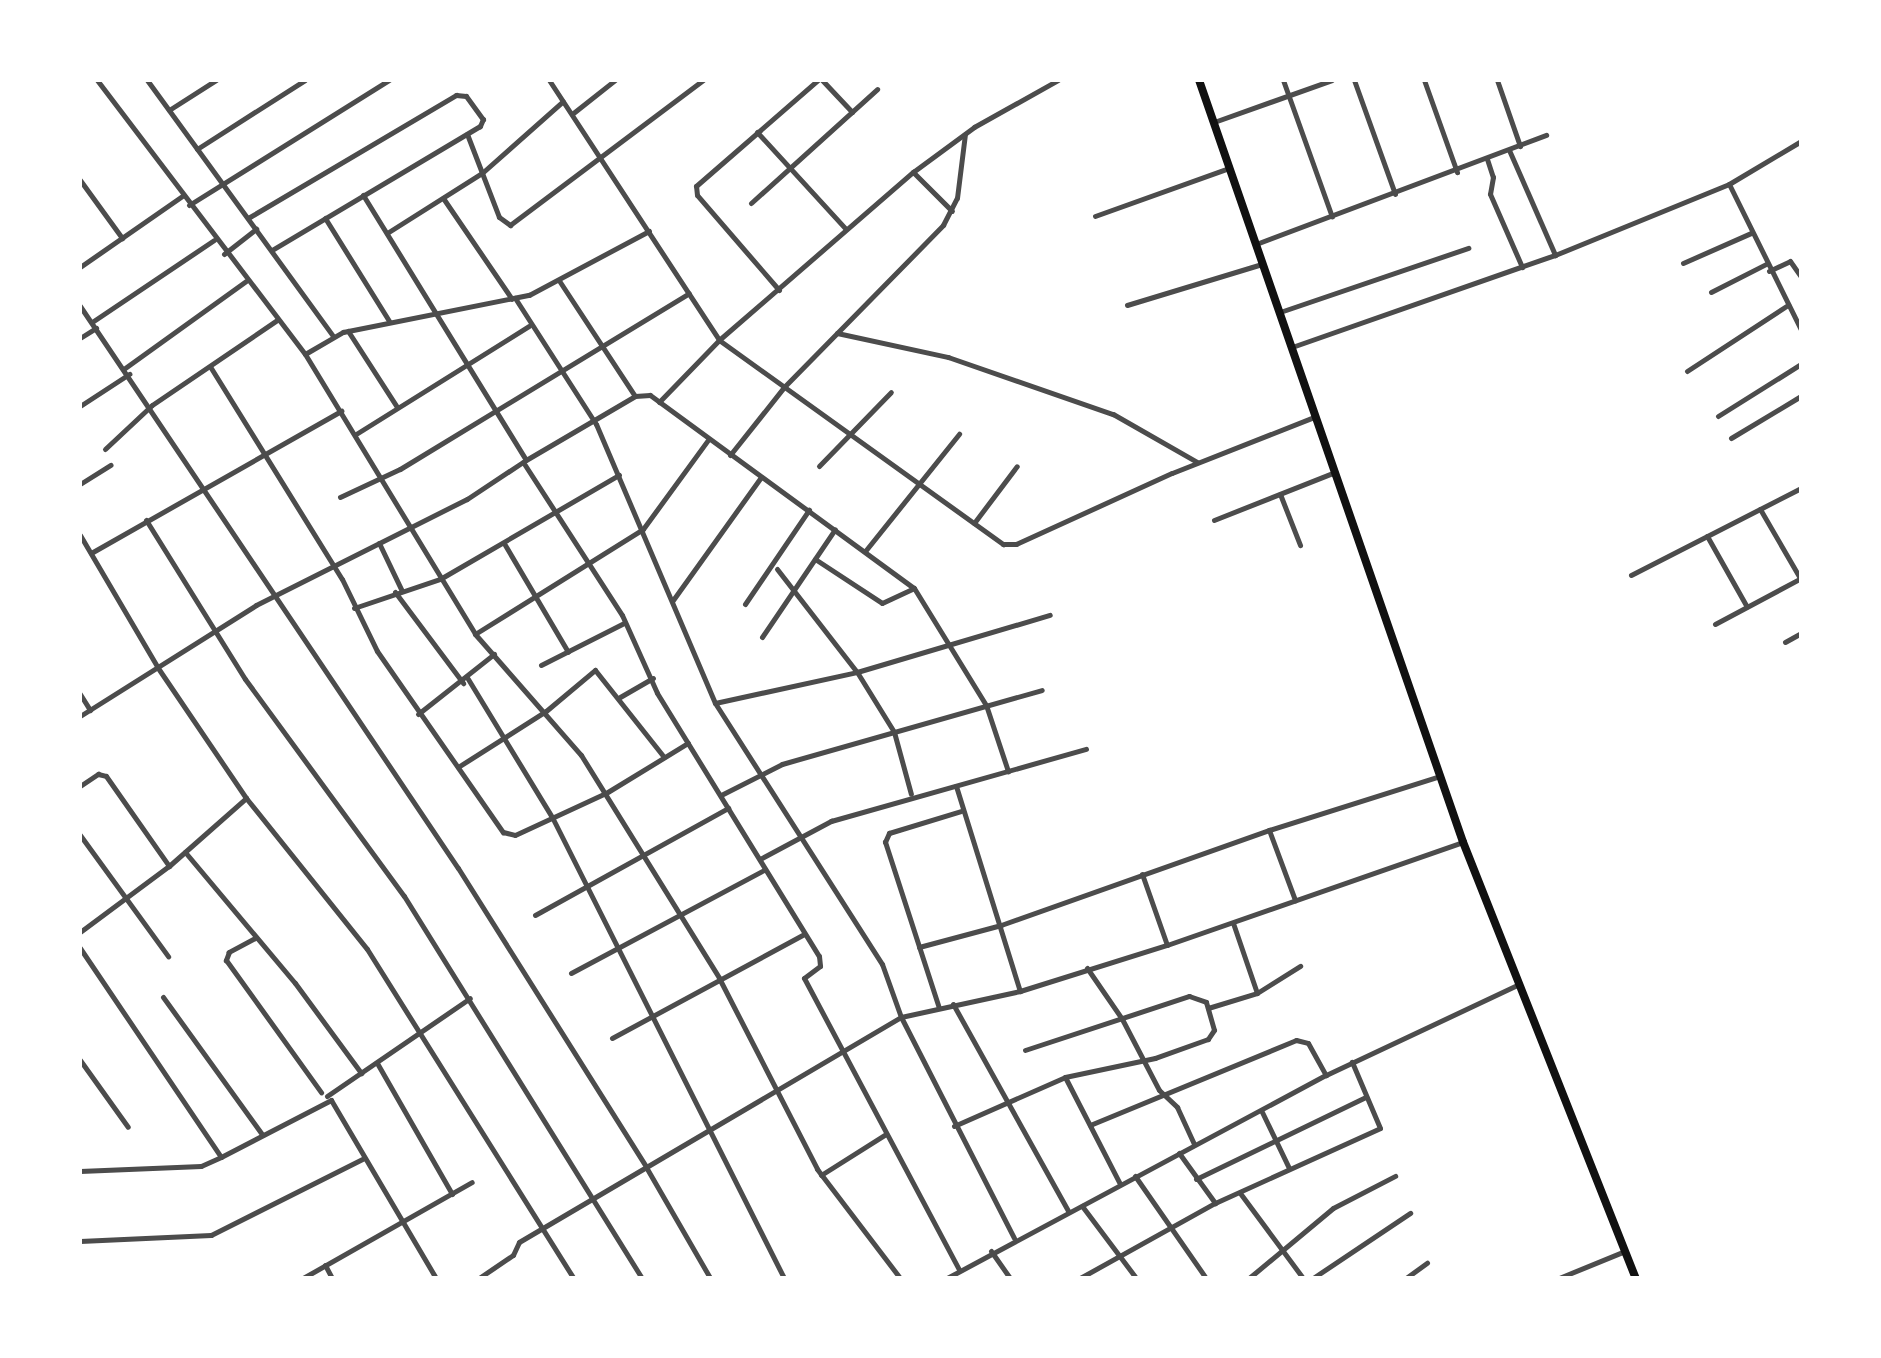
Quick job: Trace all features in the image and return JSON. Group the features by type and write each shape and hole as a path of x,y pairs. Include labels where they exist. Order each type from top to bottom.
{"main road":[{"path":"1199,80 1463,842 1636,1278"}],"street":[{"path":"97,80 224,254 305,354 475,634 546,711 606,793 719,978 821,1175 900,1278"},
{"path":"147,80 333,336"},
{"path":"169,110 216,80"},
{"path":"197,149 305,80"},
{"path":"189,205 389,80"},
{"path":"549,80 719,340 1008,546"},
{"path":"572,114 615,80"},
{"path":"467,134 499,217 510,225 602,159 703,80"},
{"path":"779,290 696,191 697,183 820,80 852,112"},
{"path":"659,402 719,340 913,172 965,134 1058,80"},
{"path":"1283,80 1332,217"},
{"path":"1214,122 1332,80"},
{"path":"1354,80 1395,194"},
{"path":"1424,80 1457,172"},
{"path":"1497,80 1520,146"},
{"path":"751,203 877,89"},
{"path":"248,218 395,126 460,93 483,119 467,134 272,250"},
{"path":"387,233 482,173 563,101"},
{"path":"757,132 845,228"},
{"path":"730,455 784,387 910,263 952,211 965,134"},
{"path":"1255,245 1457,172 1546,135"},
{"path":"1290,348 1555,255 1729,184 1801,141"},
{"path":"1509,150 1555,255"},
{"path":"1487,159 1493,177 1490,194 1522,267"},
{"path":"1095,216 1229,168"},
{"path":"913,172 952,211"},
{"path":"80,180 122,238"},
{"path":"1729,184 1769,271 1801,330"},
{"path":"363,195 526,460 635,396 645,393 659,402 708,440 866,550 914,588 986,705 1008,771"},
{"path":"80,267 182,196"},
{"path":"443,198 529,326 564,369 593,419 643,529 715,703 803,836 882,964 901,1017 954,1126 1014,1238"},
{"path":"325,218 389,321"},
{"path":"224,254 256,229"},
{"path":"305,354 333,336 348,331 513,299 560,282 649,231"},
{"path":"1683,263 1751,233"},
{"path":"80,338 214,239"},
{"path":"1278,312 1468,248"},
{"path":"1769,271 1790,261 1801,277"},
{"path":"1127,305 1262,264"},
{"path":"1711,292 1766,264"},
{"path":"80,406 246,281"},
{"path":"560,282 635,396"},
{"path":"340,497 381,477 494,411 689,293"},
{"path":"1687,371 1788,305"},
{"path":"80,306 151,406 273,597 458,868 645,1165 710,1278"},
{"path":"105,449 151,406 211,368 277,320"},
{"path":"356,434 529,326"},
{"path":"348,331 397,407"},
{"path":"837,333 948,357 1113,414 1198,462"},
{"path":"1718,416 1801,364"},
{"path":"211,368 418,714 506,835 606,793 688,743"},
{"path":"819,466 891,392"},
{"path":"1731,438 1801,396"},
{"path":"80,552 146,520 341,411"},
{"path":"999,553 1008,546 1198,462 1314,417"},
{"path":"866,550 959,434"},
{"path":"475,634 590,565 643,529 708,440"},
{"path":"80,716 214,630 332,566 467,499 523,462 590,565 688,743 820,961 804,978 959,1269"},
{"path":"80,484 111,465"},
{"path":"974,523 1017,466"},
{"path":"1214,520 1333,473"},
{"path":"354,608 440,579 505,545 619,475"},
{"path":"672,600 761,477"},
{"path":"1631,575 1801,488"},
{"path":"1280,494 1300,545"},
{"path":"1715,624 1801,578 1760,509"},
{"path":"745,604 809,510"},
{"path":"146,520 214,630 470,998 596,1196 642,1278"},
{"path":"762,637 791,589 835,529"},
{"path":"80,535 158,668 246,798 367,949 573,1278"},
{"path":"1707,536 1747,607"},
{"path":"379,543 399,592 505,735 552,817 617,950 711,1126 784,1278"},
{"path":"505,545 568,652"},
{"path":"815,559 882,603 914,588"},
{"path":"777,569 857,672 894,732 911,794"},
{"path":"715,703 857,672 1050,615"},
{"path":"541,665 624,623"},
{"path":"1785,642 1801,633"},
{"path":"418,714 466,681 494,654"},
{"path":"458,767 546,711 595,670 620,697 664,757"},
{"path":"620,697 653,678"},
{"path":"720,795 760,773 1042,690"},
{"path":"80,694 90,710"},
{"path":"760,859 803,836 911,794 956,786 1086,749"},
{"path":"80,786 98,774 106,776 169,866"},
{"path":"919,947 1001,925 1269,830 1440,776"},
{"path":"956,786 961,811 1001,925 1020,991"},
{"path":"80,932 169,866 246,798"},
{"path":"535,915 585,884 728,808"},
{"path":"939,1008 886,836 961,811"},
{"path":"1269,830 1295,900"},
{"path":"80,835 168,956"},
{"path":"479,1278 513,1255 519,1242 711,1126 901,1017 1020,991 1233,923 1463,842"},
{"path":"185,852 295,983 361,1073"},
{"path":"571,973 765,869"},
{"path":"1142,874 1167,945"},
{"path":"1233,923 1257,993"},
{"path":"612,1038 804,934"},
{"path":"255,938 229,952 226,960 324,1094 377,1063 470,998"},
{"path":"80,948 221,1157"},
{"path":"1208,1008 1257,993 1300,966"},
{"path":"1087,968 1122,1019 1164,1095 1177,1107 1194,1144"},
{"path":"947,1278 1014,1238 1262,1112 1326,1075 1519,984"},
{"path":"954,1126 1065,1077 1144,1061 1213,1036 1204,998 1189,996 1025,1050"},
{"path":"163,997 261,1133"},
{"path":"953,1004 1069,1212"},
{"path":"1090,1125 1300,1039 1326,1075"},
{"path":"80,1060 128,1127"},
{"path":"1080,1278 1215,1203 1380,1128 1352,1062"},
{"path":"377,1063 452,1194"},
{"path":"1065,1077 1120,1184"},
{"path":"1196,1179 1276,1137 1366,1097"},
{"path":"80,1171 201,1166 331,1100 436,1278"},
{"path":"1262,1112 1289,1168"},
{"path":"821,1175 886,1134"},
{"path":"1179,1153 1215,1203"},
{"path":"80,1234 80,1241 211,1235 364,1158"},
{"path":"1135,1176 1206,1278"},
{"path":"1249,1278 1333,1208 1395,1176"},
{"path":"303,1278 472,1182"},
{"path":"1240,1193 1303,1278"},
{"path":"1082,1206 1136,1278"},
{"path":"1313,1278 1410,1213"},
{"path":"991,1251 1010,1278"},
{"path":"1559,1278 1625,1251"},
{"path":"1406,1278 1427,1263"},
{"path":"325,1265 332,1278"},
{"path":"492,1271 496,1278"}]}
